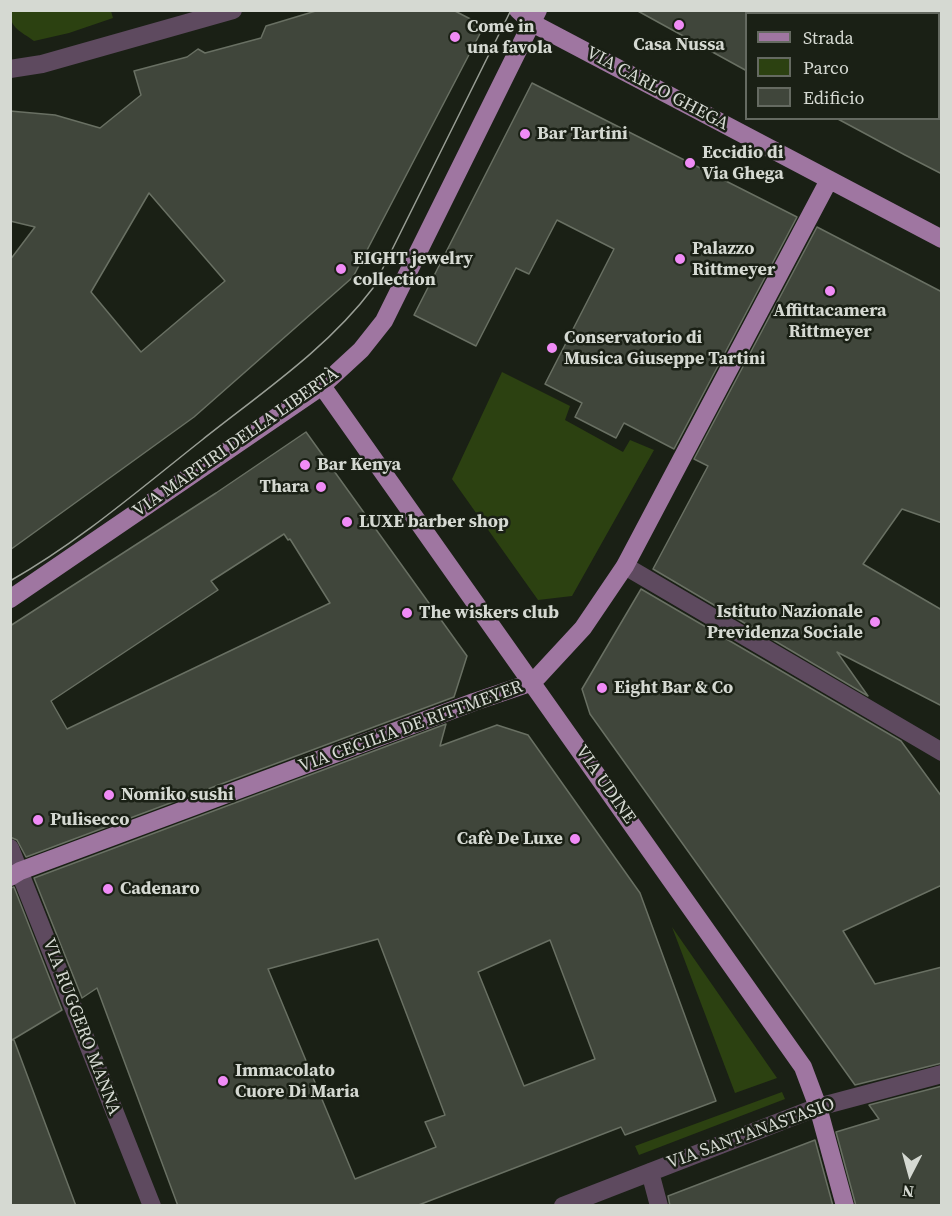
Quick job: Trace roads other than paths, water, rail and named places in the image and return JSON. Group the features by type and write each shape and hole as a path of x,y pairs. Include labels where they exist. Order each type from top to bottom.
{"main road":[{"name":"VIA CARLO GHEGA","path":"518,10 535,17 829,180 942,239"},
{"name":"VIA MARTIRI DELLA LIBERTÀ","path":"10,599 322,386 361,350 384,321 535,17"},
{"name":"VIA CECILIA DE RITTMEYER","path":"15,874 533,682 583,628 625,566 829,180"},
{"name":"VIA UDINE","path":"322,386 803,1067 818,1107 845,1206"}],"street":[{"path":"10,69 42,64 233,10"},
{"path":"625,566 942,752"},
{"name":"VIA RUGGERO MANNA","path":"10,848 15,874 152,1206"},
{"name":"VIA SANT'ANASTASIO","path":"563,1206 818,1107 942,1074"},
{"path":"650,1172 659,1206"}],"tram line":[{"path":"10,581 85,532 132,496 314,351 355,310 373,288 511,10"}],"place":[{"name":"Casa Nussa","path":"679,25"},
{"name":"Come in una favola","path":"455,37"},
{"name":"Bar Tartini","path":"525,134"},
{"name":"Eccidio di Via Ghega","path":"690,163"},
{"name":"Palazzo Rittmeyer","path":"680,259"},
{"name":"EIGHT jewelry collection","path":"341,269"},
{"name":"Affittacamera Rittmeyer","path":"830,291"},
{"name":"Conservatorio di Musica Giuseppe Tartini","path":"552,348"},
{"name":"Bar Kenya","path":"305,465"},
{"name":"Thara","path":"321,487"},
{"name":"LUXE barber shop","path":"347,522"},
{"name":"The wiskers club","path":"407,613"},
{"name":"Istituto Nazionale Previdenza Sociale","path":"875,622"},
{"name":"Eight Bar & Co","path":"602,688"},
{"name":"Nomiko sushi","path":"109,795"},
{"name":"Pulisecco","path":"38,820"},
{"name":"Cafè De Luxe","path":"575,839"},
{"name":"Cadenaro","path":"108,889"},
{"name":"Immacolato Cuore Di Maria","path":"223,1081"}]}
